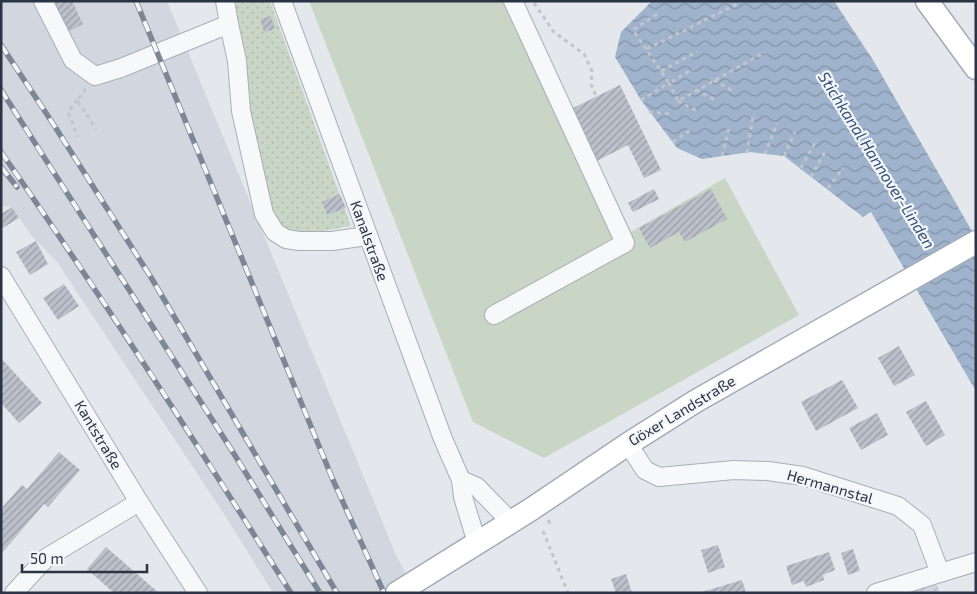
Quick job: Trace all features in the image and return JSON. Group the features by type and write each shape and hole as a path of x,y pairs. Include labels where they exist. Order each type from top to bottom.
{"main road":[{"path":"927,1 976,68"},
{"name":"Göxer Landstraße","path":"397,593 511,522 696,401 976,242"}],"street":[{"path":"43,1 73,60 95,76 121,68 229,24"},
{"path":"225,1 237,61 241,111 264,214 275,232 286,239 332,241 367,236"},
{"name":"Kanalstraße","path":"282,1 367,236 443,439 461,480 463,497 477,543"},
{"path":"494,315 625,243 513,1"},
{"name":"Kantstraße","path":"1,276 139,502 198,593"},
{"name":"Hermannstal","path":"628,444 646,470 659,477 734,470 768,471 803,476 898,506 922,525 940,573"},
{"path":"461,480 477,487 511,522"},
{"path":"14,593 46,558 139,502"},
{"path":"876,593 976,562"}],"path":[{"path":"533,1 554,32 584,54 592,71 591,84 596,96"},
{"path":"646,49 737,4"},
{"path":"657,14 633,30 669,83 678,101 699,112"},
{"path":"661,72 697,52"},
{"path":"678,101 765,52"},
{"path":"641,100 693,69"},
{"path":"78,137 68,112 95,76"},
{"path":"714,80 733,91"},
{"path":"696,90 715,100"},
{"path":"77,100 96,129"},
{"path":"649,112 670,114"},
{"path":"747,153 753,116"},
{"path":"764,154 777,123"},
{"path":"722,156 729,128"},
{"path":"673,142 690,130"},
{"path":"784,156 795,132"},
{"path":"801,168 816,139"},
{"path":"811,177 826,150"},
{"path":"828,188 843,168"},
{"path":"543,531 568,593"}],"shaded area":[{"path":"1,1 167,1 396,555 416,593 273,593 226,517 57,262 31,235 12,207 1,204"},
{"path":"936,583 940,593 905,593"}],"green space":[{"path":"235,1 270,1 351,226 300,235 275,221 254,132"},
{"path":"309,1 521,1 629,233 725,178 799,315 544,458 473,422"}],"water":[{"name":"Stichkanal Hannover-Linden","path":"652,1 834,1 873,60 976,238 976,391 871,212 863,217 784,156 750,152 702,159 677,148 641,100 615,57 621,32"}],"building":[{"path":"53,1 72,1 83,24 68,32"},
{"path":"271,16 275,29 264,32 260,19"},
{"path":"620,85 661,170 644,178 628,145 597,161 571,109"},
{"path":"654,189 659,199 633,212 628,203"},
{"path":"711,189 727,219 685,242 679,232 650,248 639,228"},
{"path":"340,194 346,208 327,215 322,202"},
{"path":"12,207 19,218 1,229 1,214"},
{"path":"36,241 48,264 30,275 16,252"},
{"path":"64,284 79,306 58,320 43,298"},
{"path":"899,346 915,375 894,386 878,358"},
{"path":"1,358 42,403 19,423 1,403"},
{"path":"842,380 858,408 816,431 801,402"},
{"path":"926,401 945,435 926,446 906,412"},
{"path":"877,413 888,435 861,450 849,428"},
{"path":"59,452 80,470 48,507 44,504 1,554 1,509 22,485 27,489"},
{"path":"718,545 725,567 708,573 701,550"},
{"path":"106,547 159,593 114,593 87,569"},
{"path":"853,549 860,571 848,575 841,553"},
{"path":"829,552 835,570 823,575 824,580 806,587 804,581 792,585 786,566"},
{"path":"626,574 632,593 616,593 611,579"},
{"path":"742,580 746,593 702,593 702,592"}],"railway":[{"path":"136,1 333,480 384,593"},
{"path":"1,45 152,279 337,593"},
{"path":"1,90 231,449 320,593"},
{"path":"1,152 149,371 291,593"},
{"path":"1,167 17,187"}]}
